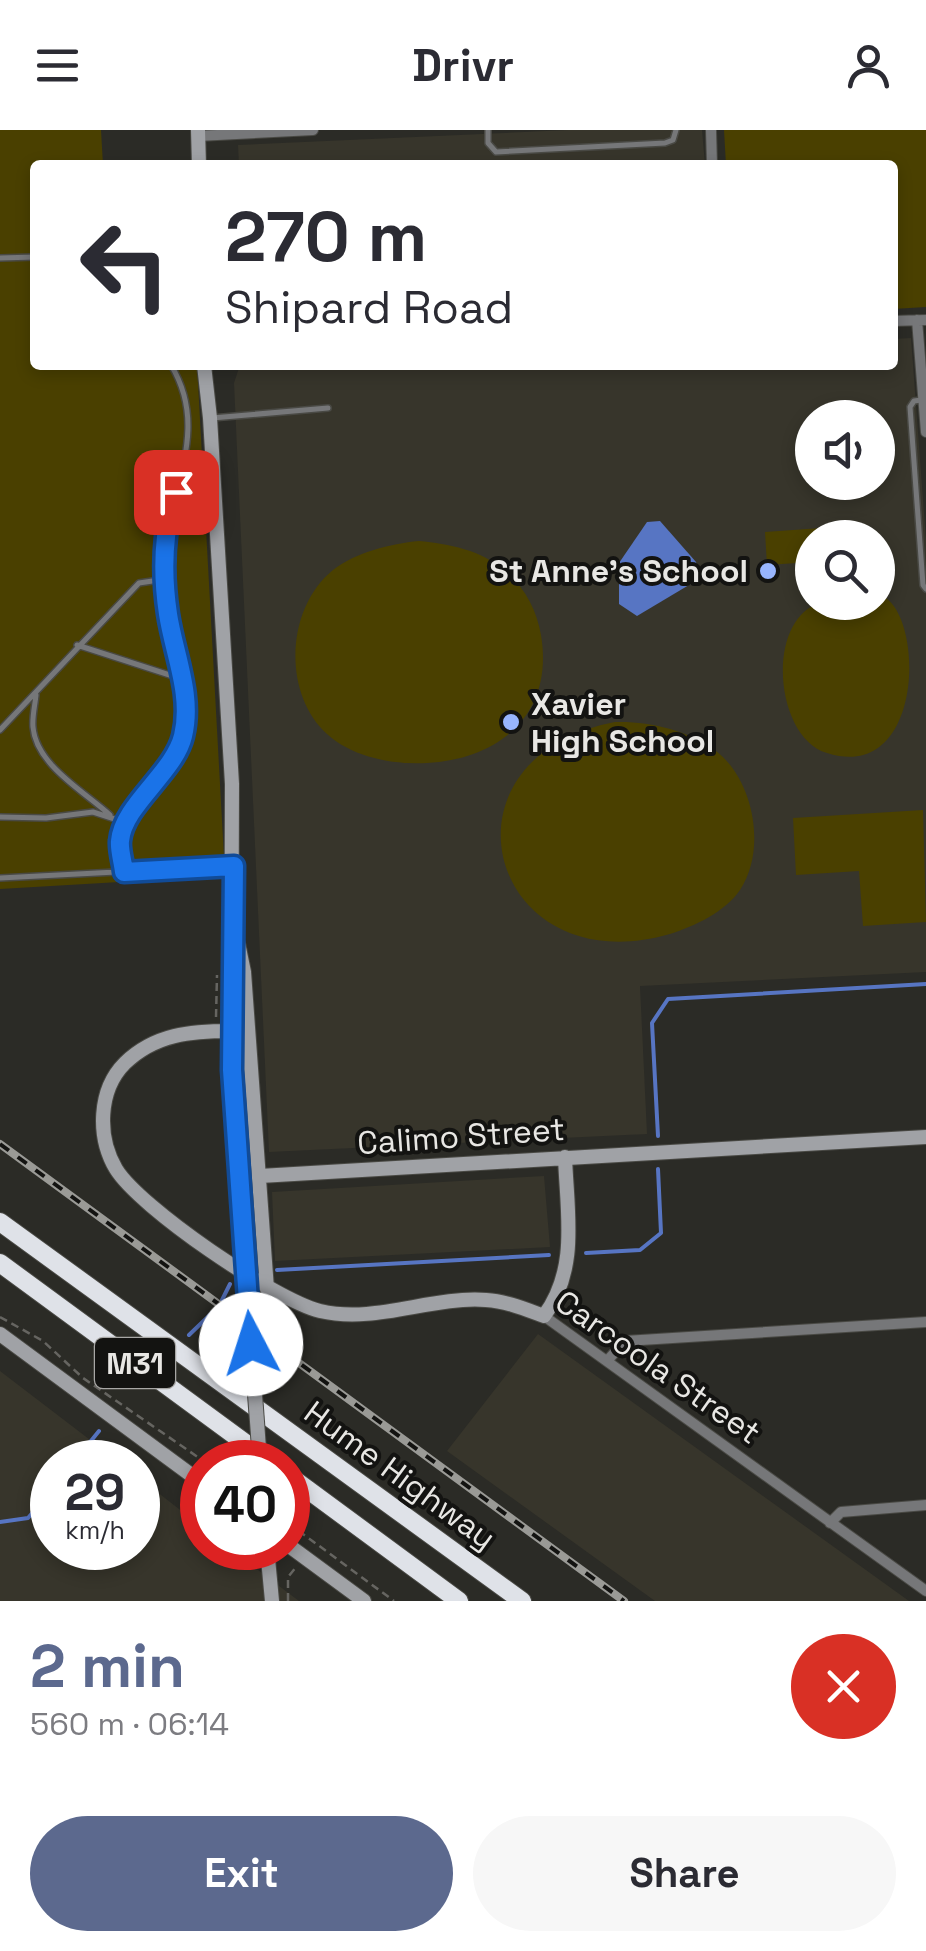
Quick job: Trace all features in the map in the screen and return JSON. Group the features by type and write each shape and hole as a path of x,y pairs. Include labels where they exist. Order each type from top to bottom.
{"highway":[{"name":"Hume Highway","path":"0,1222 522,1601"},
{"name":"Hume Highway","path":"0,1263 241,1440"},
{"name":"Hume Highway","path":"310,1491 459,1601"}],"street":[{"path":"200,160 198,133 314,130"},
{"path":"711,130 712,160"},
{"path":"921,320 926,432"},
{"path":"205,370 234,866 232,1070 258,1440"},
{"path":"210,418 214,370"},
{"path":"232,918 244,972 267,1289"},
{"name":"Carcoola Street","path":"231,1031 180,1034 157,1041 120,1068 109,1088 102,1123 106,1148 115,1168 132,1188 267,1289 321,1311 354,1315 460,1300 487,1300 517,1305 544,1316 926,1591"},
{"name":"Calimo Street","path":"260,1176 926,1137"},
{"path":"544,1316 566,1276 569,1251 564,1157"},
{"path":"607,1361 625,1341 926,1322"},
{"path":"0,1334 180,1466"},
{"path":"830,1523 841,1512 926,1506"},
{"path":"310,1561 364,1601"},
{"path":"269,1570 272,1601"}],"lane":[{"path":"488,130 488,143 496,152 665,143 672,140 676,130"},
{"path":"0,258 30,257"},
{"path":"124,872 120,839 182,739 187,706 168,612 166,579 168,515 185,468 188,438 184,398 173,370"},
{"path":"922,399 910,407 926,589"},
{"path":"210,418 328,408"},
{"path":"0,730 138,583 166,579"},
{"path":"77,646 182,679"},
{"path":"36,692 33,730 42,751 110,815"},
{"path":"0,817 46,818 94,812 127,823"},
{"path":"0,878 234,866"}],"path":[{"path":"0,1317 43,1342 83,1378 180,1445"},
{"path":"310,1539 394,1601"},
{"path":"288,1601 288,1577 294,1570"}],"shaded area":[{"path":"0,130 101,130 103,160 30,160 30,370 197,370 222,876 0,889"},
{"path":"568,130 702,130 705,160 239,160 238,145"},
{"path":"724,130 926,130 926,307 898,309 898,160 726,160"},
{"name":"Xavier High School","path":"911,338 926,540 926,972 640,986 647,1134 269,1152 234,383 238,370 898,370 898,339"},
{"path":"795,530 795,563 767,565 765,532"},
{"path":"419,541 475,553 511,576 529,599 536,617 543,662 530,708 499,741 454,760 387,761 348,749 312,717 297,674 299,628 317,586 333,570 374,550"},
{"path":"895,608 904,629 909,658 908,690 899,720 883,743 860,756 827,753 809,743 796,725 783,677 784,652 798,620 895,620"},
{"path":"615,722 668,728 716,751 740,779 754,836 748,874 734,898 718,911 670,934 608,941 559,928 523,899 504,861 502,819 519,778 556,744"},
{"path":"923,810 926,922 863,926 859,871 796,875 793,818"},
{"path":"544,1176 550,1247 275,1261 272,1192"},
{"path":"538,1334 909,1601 655,1601 447,1451"},
{"path":"0,1371 90,1440 30,1440 30,1570 160,1570 160,1494 180,1510 180,1570 258,1570 299,1601 0,1601"}],"water":[{"path":"660,521 696,562 699,574 694,582 637,616 619,604 619,563 647,522"}],"waterway":[{"path":"658,1136 652,1023 668,999 926,984"},
{"path":"586,1253 640,1250 661,1233 658,1169"},
{"path":"277,1270 549,1255"},
{"path":"222,1300 230,1284"},
{"path":"189,1335 214,1311"},
{"path":"92,1440 99,1431"},
{"path":"0,1522 30,1516"}],"railway":[{"path":"0,1144 624,1601"}],"place":[{"name":"St Anne's School","path":"768,571"},
{"name":"Xavier High School","path":"511,722"}],"route":[{"path":"176,492 168,515 165,562 168,612 187,706 182,739 160,778 129,817 120,839 124,872 234,866 232,1070 251,1344"}]}
